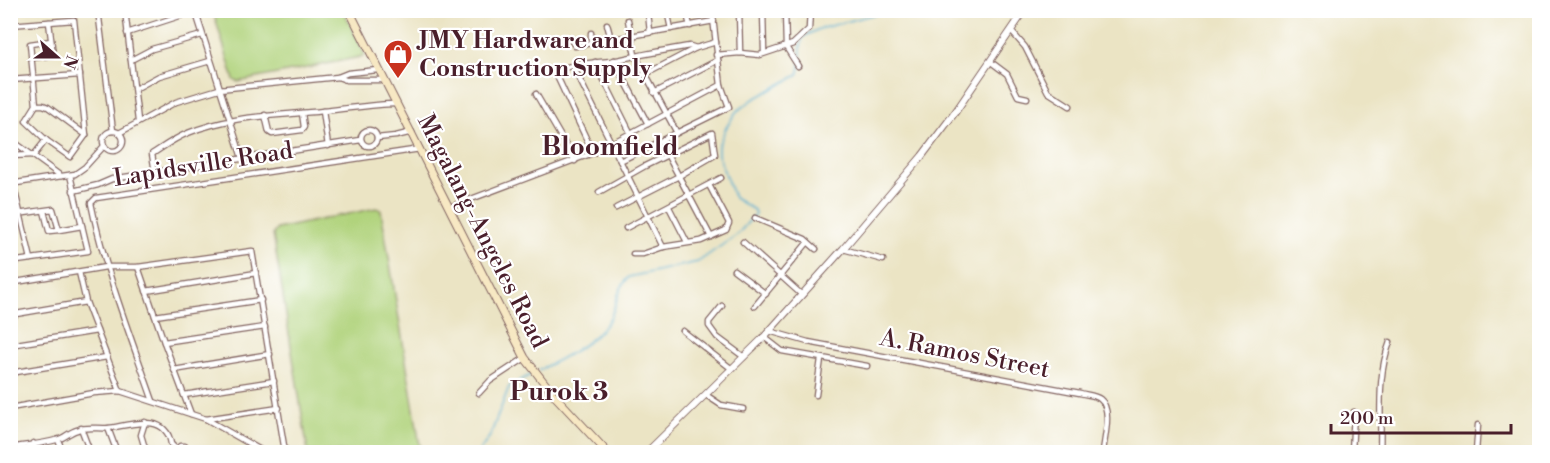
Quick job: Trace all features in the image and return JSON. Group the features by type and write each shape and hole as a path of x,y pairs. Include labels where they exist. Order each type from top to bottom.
{"main road":[{"name":"Magalang-Angeles Road","path":"349,10 525,358 607,453"}],"street":[{"path":"98,10 113,130"},
{"path":"125,10 138,121"},
{"path":"667,10 671,29"},
{"path":"686,10 690,26"},
{"path":"620,161 729,107 721,85 712,10"},
{"path":"739,10 740,53"},
{"path":"763,10 764,52"},
{"path":"785,10 786,47 798,66"},
{"path":"654,93 717,58 740,53 757,56 793,44 808,29 810,10"},
{"path":"647,453 770,331 843,249 925,151 991,62 1025,10"},
{"path":"128,33 195,11 242,158"},
{"path":"648,13 650,32"},
{"path":"10,25 74,20 87,135 70,157 46,140 26,121 36,105 32,42 51,41"},
{"path":"628,20 635,55 677,134"},
{"path":"571,40 575,46 714,21"},
{"path":"32,57 52,55 50,22"},
{"path":"607,24 610,39"},
{"path":"1011,31 1025,47 1048,92 1070,106"},
{"path":"591,33 591,42"},
{"path":"131,60 152,49 202,35"},
{"path":"644,75 696,48 716,42"},
{"path":"593,153 555,74 557,70 690,46 696,48"},
{"path":"614,60 648,124"},
{"path":"135,89 159,76 210,61"},
{"path":"991,62 1007,74 1018,96 1027,98"},
{"path":"595,63 631,134"},
{"path":"573,66 663,247"},
{"path":"119,133 176,102 219,88 378,70"},
{"path":"365,72 364,77 367,80"},
{"path":"10,80 80,75"},
{"path":"338,76 346,80 384,80"},
{"path":"450,207 593,153 721,85"},
{"path":"536,94 575,161"},
{"path":"155,172 152,153 187,133 229,121 376,104 396,104"},
{"path":"36,105 48,107 87,135"},
{"path":"323,111 328,146"},
{"path":"265,116 269,132 272,134 302,130 304,127 302,113"},
{"path":"113,130 119,133 123,141 119,149 111,151 104,146 102,141 104,135 113,130"},
{"path":"361,140 362,134 367,131 372,131 377,138"},
{"path":"377,138 412,132"},
{"path":"599,192 712,133 715,154 679,176 616,208"},
{"path":"361,140 364,144 371,146 376,143 377,138"},
{"path":"10,139 61,176"},
{"path":"10,156 34,155 46,140"},
{"path":"73,191 112,179 361,140"},
{"path":"31,259 12,183 79,172 104,146"},
{"name":"Lapidsville Road","path":"153,400 106,267 91,203 96,198 420,149"},
{"path":"668,156 711,237"},
{"path":"10,262 88,251 70,175"},
{"path":"626,228 649,218 721,178"},
{"path":"633,254 643,254 663,247 701,241 726,230 729,223 709,184"},
{"path":"669,207 687,242"},
{"path":"44,210 49,231 82,226"},
{"path":"10,215 54,210 59,230"},
{"path":"755,218 805,239 816,249"},
{"path":"743,242 802,295"},
{"path":"755,306 808,242"},
{"path":"843,249 883,260"},
{"path":"10,283 106,267 138,267 248,250 254,254 285,453"},
{"path":"138,267 191,414"},
{"path":"734,270 766,294"},
{"path":"79,272 86,302 120,391"},
{"path":"147,291 256,273"},
{"path":"155,316 261,300"},
{"path":"10,315 86,302"},
{"path":"722,306 709,326 717,337 744,357"},
{"path":"164,342 265,327"},
{"path":"10,345 97,331"},
{"path":"683,331 732,369"},
{"name":"A. Ramos Street","path":"770,331 808,342 1099,398 1107,413 1103,453"},
{"path":"764,337 782,351 867,366"},
{"path":"1380,453 1379,410 1382,374 1390,342"},
{"path":"174,370 270,354"},
{"path":"10,373 107,357"},
{"path":"479,393 490,381 525,358"},
{"path":"816,395 821,359"},
{"path":"184,395 274,381"},
{"path":"10,408 94,393 120,391 206,419 264,453"},
{"path":"706,394 721,405 743,409"},
{"path":"206,419 279,408"},
{"path":"1352,453 1354,412"},
{"path":"145,422 141,435 146,453"},
{"path":"10,448 58,440 81,428 108,428 145,422 160,426 170,436 169,453"},
{"path":"1476,453 1478,425"},
{"path":"81,428 90,453"},
{"path":"108,428 117,453"},
{"path":"58,440 63,453"},
{"path":"33,443 36,453"},
{"path":"171,444 176,451 180,446 185,446 189,451 199,453"}],"green space":[{"path":"213,11 344,11 365,55 238,82 234,80"},
{"path":"376,208 381,210 421,452 308,452 273,234 277,229"}],"waterway":[{"path":"539,370 580,348 606,325 620,290 629,277 698,262 738,234 755,214 754,210 734,198 718,155 718,146 736,112 752,100 798,75 803,37 819,29 890,10"},
{"path":"479,452 490,436 509,387 532,374"}],"place":[{"name":"JMY Hardware and Construction Supply","path":"398,80"}],"district":[{"name":"Bloomfield","path":"610,146"},
{"name":"Purok 3","path":"559,391"}]}
